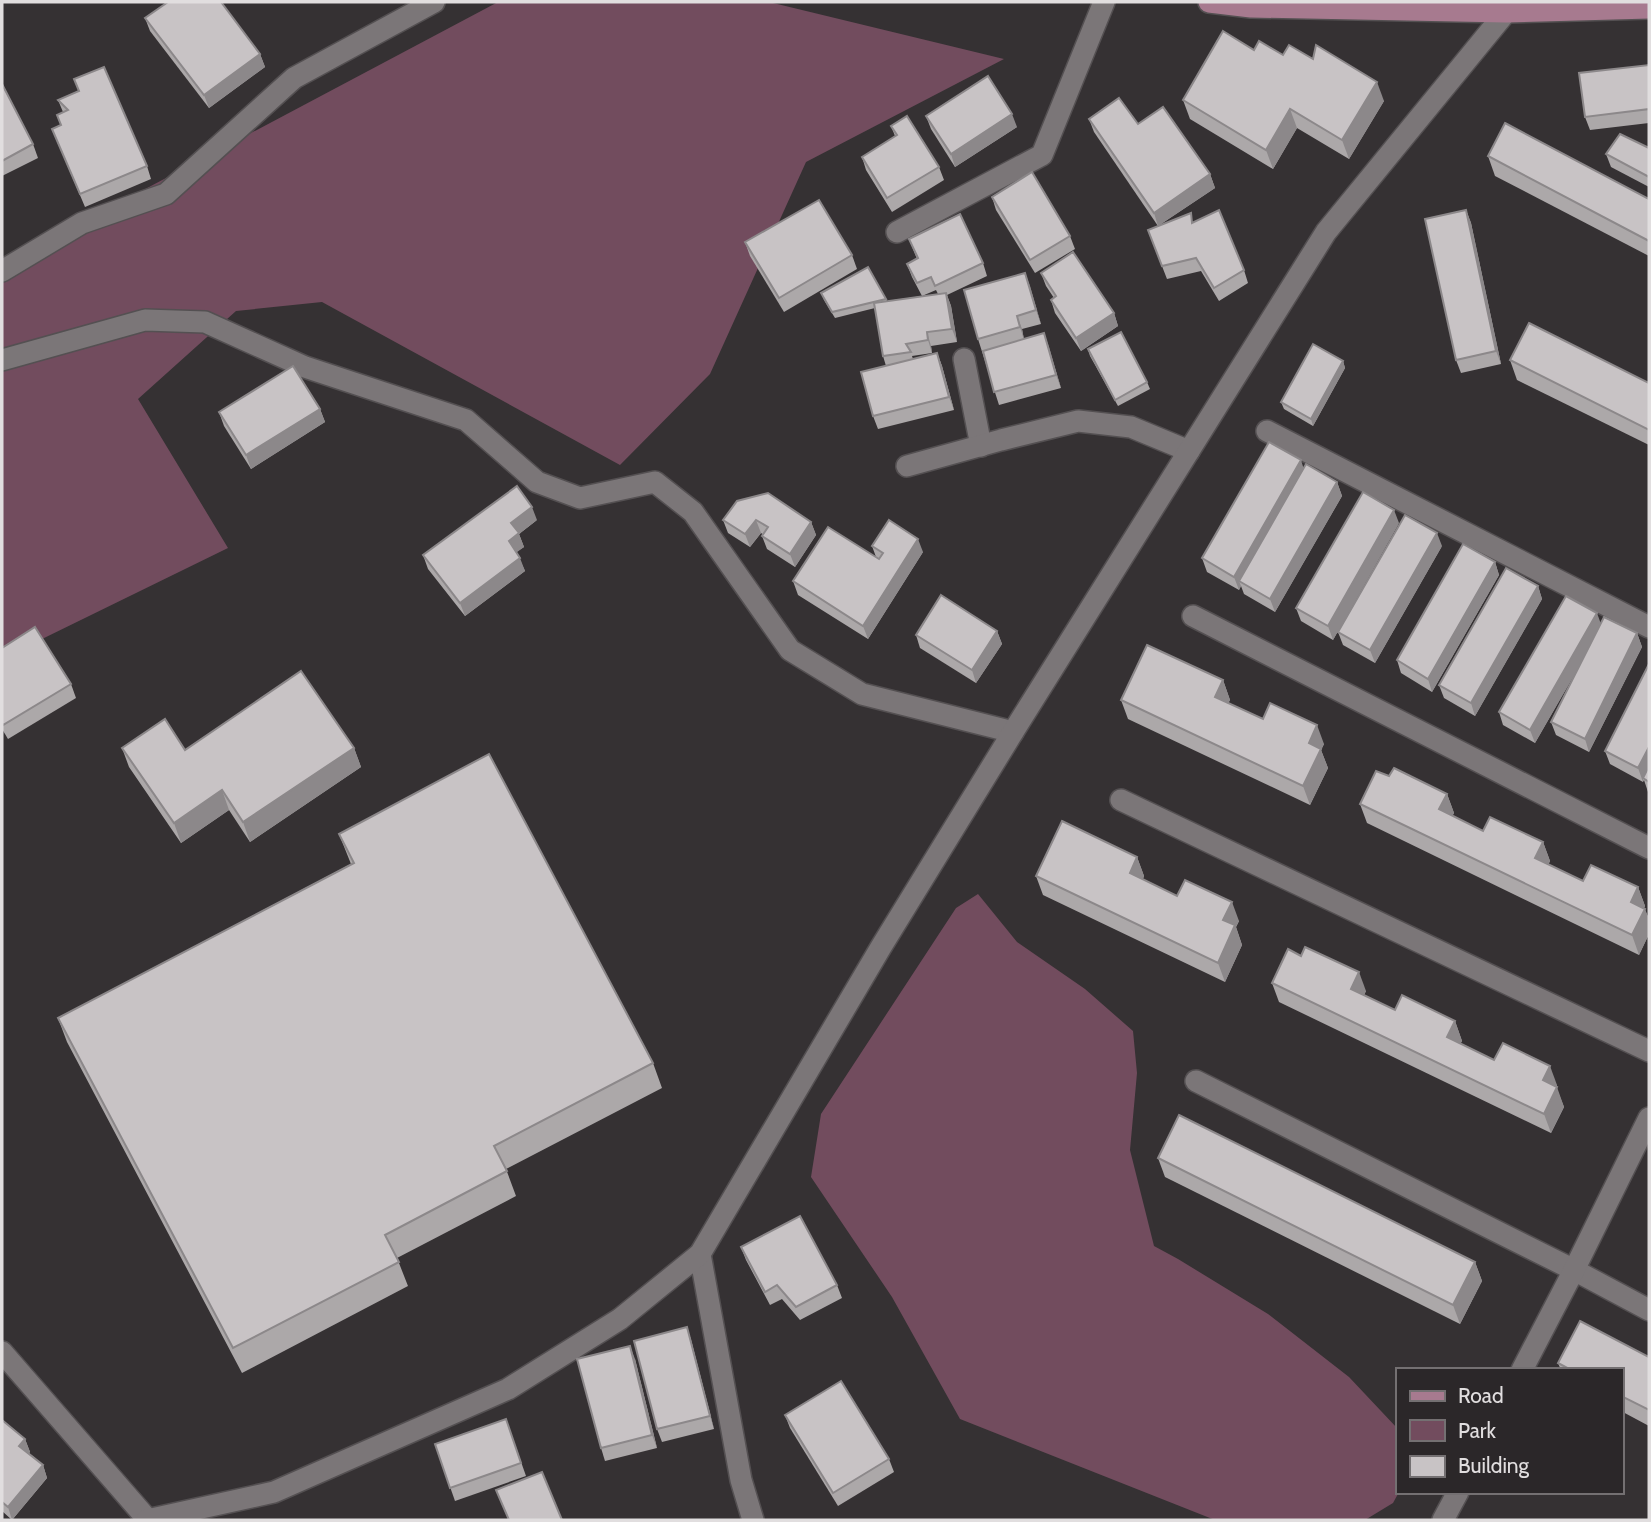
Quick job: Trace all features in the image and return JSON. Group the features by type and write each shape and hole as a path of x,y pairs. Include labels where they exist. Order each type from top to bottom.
{"main road":[{"path":"1209,2 1251,7 1506,12 1649,8"}],"street":[{"path":"2,271 82,223 166,194 294,78 435,2"},
{"path":"897,232 1042,155 1104,2"},
{"path":"2,1352 147,1520 274,1492 508,1389 620,1319 700,1254 881,947 1326,232 1506,12"},
{"path":"2,360 145,320 205,321 306,368 466,419 537,482 580,498 655,482 694,512 790,650 862,694 1013,732"},
{"path":"964,359 981,446"},
{"path":"907,466 1078,421 1131,427 1189,451"},
{"path":"1268,431 1649,627"},
{"path":"1193,615 1649,848"},
{"path":"1121,800 1649,1051"},
{"path":"1196,1081 1649,1310"},
{"path":"1523,1368 1649,1118"},
{"path":"700,1254 741,1480 753,1520"},
{"path":"1443,1520 1457,1494"}],"green space":[{"path":"498,2 769,2 1004,59 806,162 710,374 620,465 322,302 236,311 138,399 228,548 40,640 2,664 2,265"},
{"path":"978,894 1017,942 1085,989 1133,1031 1137,1073 1130,1150 1154,1246 1268,1314 1349,1377 1396,1427 1398,1494 1393,1503 1365,1520 1215,1520 960,1419 892,1297 811,1177 821,1114 956,908"}],"building":[{"path":"168,2 221,2 260,54 204,95 145,18"},
{"path":"1223,31 1254,50 1259,41 1283,55 1289,45 1313,59 1316,45 1377,82 1342,140 1290,109 1266,150 1183,100"},
{"path":"1649,65 1649,109 1585,117 1579,73"},
{"path":"104,67 147,166 80,194 52,129 61,125 57,115 68,110 58,100 79,91 74,79"},
{"path":"988,76 1012,114 951,154 926,116"},
{"path":"2,84 33,144 2,161"},
{"path":"1119,98 1138,124 1163,107 1210,174 1154,213 1089,119"},
{"path":"907,116 939,167 887,198 862,157 897,135 891,126"},
{"path":"1505,123 1649,199 1649,241 1488,156"},
{"path":"1620,134 1649,148 1649,177 1606,154"},
{"path":"1032,172 1070,236 1030,260 992,197"},
{"path":"819,200 852,255 779,298 745,242"},
{"path":"1219,210 1244,270 1214,288 1196,258 1162,266 1148,230 1191,213 1192,223"},
{"path":"1466,210 1496,351 1456,360 1425,219"},
{"path":"960,214 983,263 935,286 931,277 917,283 907,264 918,258 909,239"},
{"path":"1073,252 1114,313 1076,338 1051,300 1056,296 1041,273"},
{"path":"868,267 886,299 832,312 821,293"},
{"path":"1025,273 1036,310 1017,316 1020,327 978,339 964,290"},
{"path":"946,293 952,329 927,332 928,340 906,344 911,352 883,356 874,303"},
{"path":"1529,323 1649,383 1649,430 1510,360"},
{"path":"1121,332 1147,382 1115,400 1088,349"},
{"path":"1044,333 1056,375 994,392 983,351"},
{"path":"1313,344 1343,361 1311,419 1281,402"},
{"path":"937,353 949,397 873,416 861,372"},
{"path":"293,366 320,409 246,455 219,412"},
{"path":"1269,442 1301,460 1234,577 1202,558"},
{"path":"1306,464 1337,482 1270,599 1239,581"},
{"path":"517,486 532,507 511,523 519,533 509,541 520,558 460,603 423,555"},
{"path":"1363,492 1394,510 1328,626 1296,608"},
{"path":"768,493 811,522 790,554 762,536 768,527 756,520 745,534 723,520 737,501"},
{"path":"1405,515 1437,533 1370,650 1338,632"},
{"path":"889,520 918,539 863,626 793,581 828,527 879,559 883,553 872,546"},
{"path":"1463,544 1495,562 1428,679 1397,660"},
{"path":"1506,568 1538,586 1471,703 1439,685"},
{"path":"941,595 997,631 972,670 916,635"},
{"path":"1566,596 1597,613 1530,730 1499,712"},
{"path":"1604,617 1637,633 1585,739 1551,722"},
{"path":"35,627 71,684 3,725 2,648"},
{"path":"1147,645 1223,680 1215,697 1263,719 1270,703 1317,725 1309,743 1321,749 1303,786 1121,700"},
{"path":"1649,664 1649,747 1638,768 1605,751"},
{"path":"301,671 354,748 243,822 222,790 174,823 122,748 165,719 185,750"},
{"path":"489,754 653,1063 494,1146 507,1171 385,1235 399,1262 233,1348 58,1018 354,863 339,834"},
{"path":"1649,766 1649,782 1643,778"},
{"path":"1394,768 1447,794 1439,809 1483,831 1490,817 1543,842 1535,858 1583,881 1591,865 1638,887 1631,902 1645,909 1632,935 1360,804 1376,771 1389,776"},
{"path":"1062,821 1137,857 1130,873 1177,896 1185,880 1232,902 1223,920 1235,925 1218,963 1036,876"},
{"path":"1305,947 1359,972 1351,989 1395,1010 1402,995 1455,1021 1447,1037 1494,1060 1503,1043 1550,1066 1543,1080 1557,1087 1544,1114 1272,983 1288,949 1301,956"},
{"path":"1179,1115 1475,1262 1453,1305 1158,1158"},
{"path":"800,1216 837,1285 796,1307 777,1285 765,1292 741,1247"},
{"path":"1580,1321 1649,1357 1649,1410 1623,1397 1623,1368 1567,1368 1558,1363"},
{"path":"687,1327 710,1416 657,1429 634,1341"},
{"path":"630,1346 652,1435 601,1448 577,1359"},
{"path":"841,1381 889,1459 833,1493 785,1415"},
{"path":"506,1419 521,1463 450,1488 435,1444"},
{"path":"2,1420 25,1439 19,1446 43,1465 8,1507 2,1502"},
{"path":"542,1472 562,1520 509,1520 496,1490"}]}
